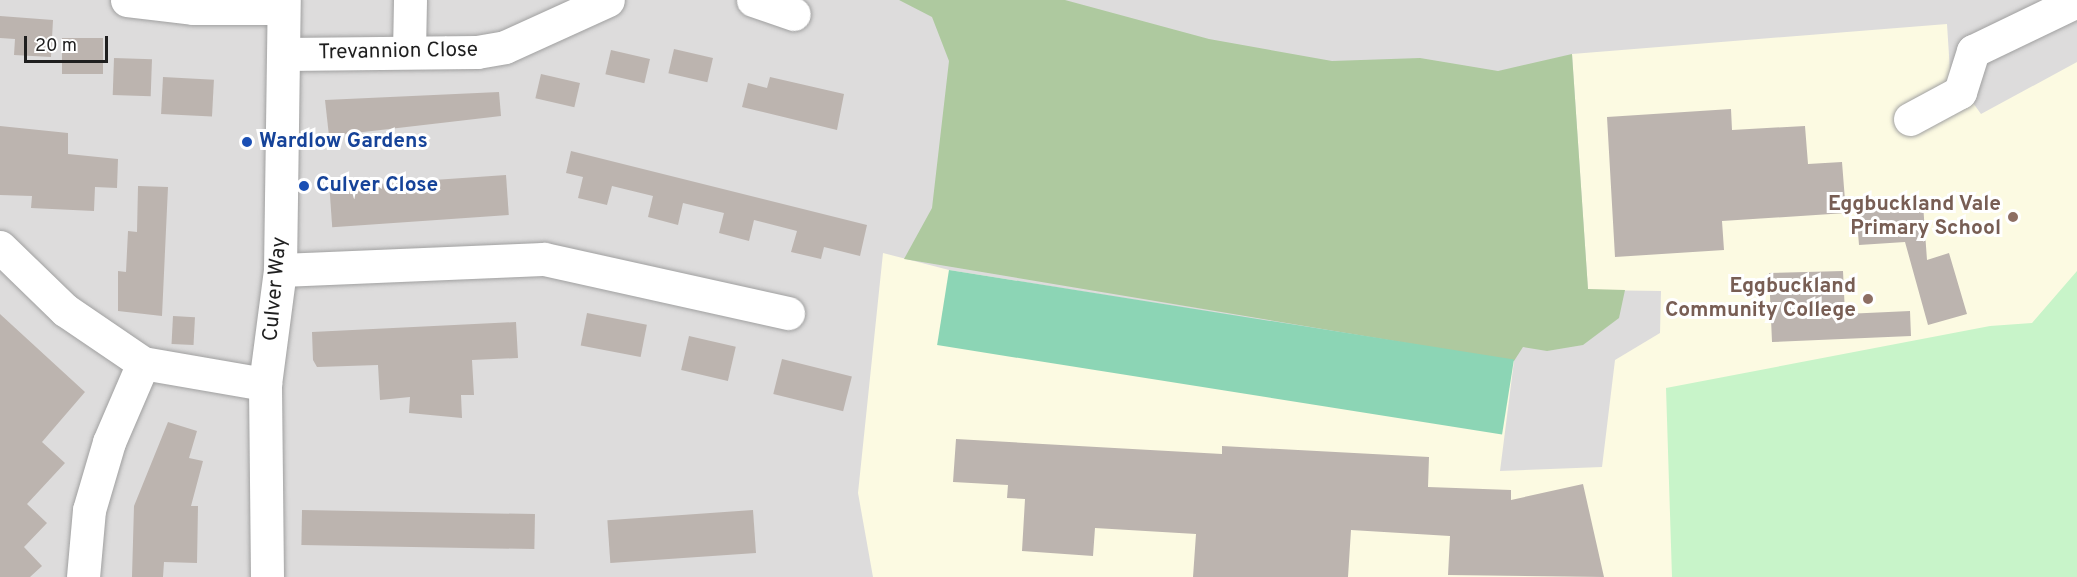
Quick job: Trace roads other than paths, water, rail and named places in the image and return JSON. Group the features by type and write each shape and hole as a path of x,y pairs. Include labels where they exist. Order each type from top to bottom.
{"street":[{"path":"127,0 193,8 284,4"},
{"path":"409,52 410,0"},
{"name":"Trevannion Close","path":"285,54 409,52 505,47 608,0"},
{"path":"753,0 794,14"},
{"path":"1910,119 1960,92 1973,51 2077,1"},
{"name":"Culver Way","path":"267,577 265,384 280,270 284,4"},
{"path":"0,247 64,310 143,363 265,384"},
{"path":"280,270 544,259 788,313"},
{"path":"83,577 89,510 109,442 143,363"}],"place":[{"name":"Wardlow Gardens","path":"247,142"},
{"name":"Culver Close","path":"304,186"},
{"name":"Eggbuckland Vale Primary School","path":"2013,217"},
{"name":"Eggbuckland Community College","path":"1868,299"}]}
